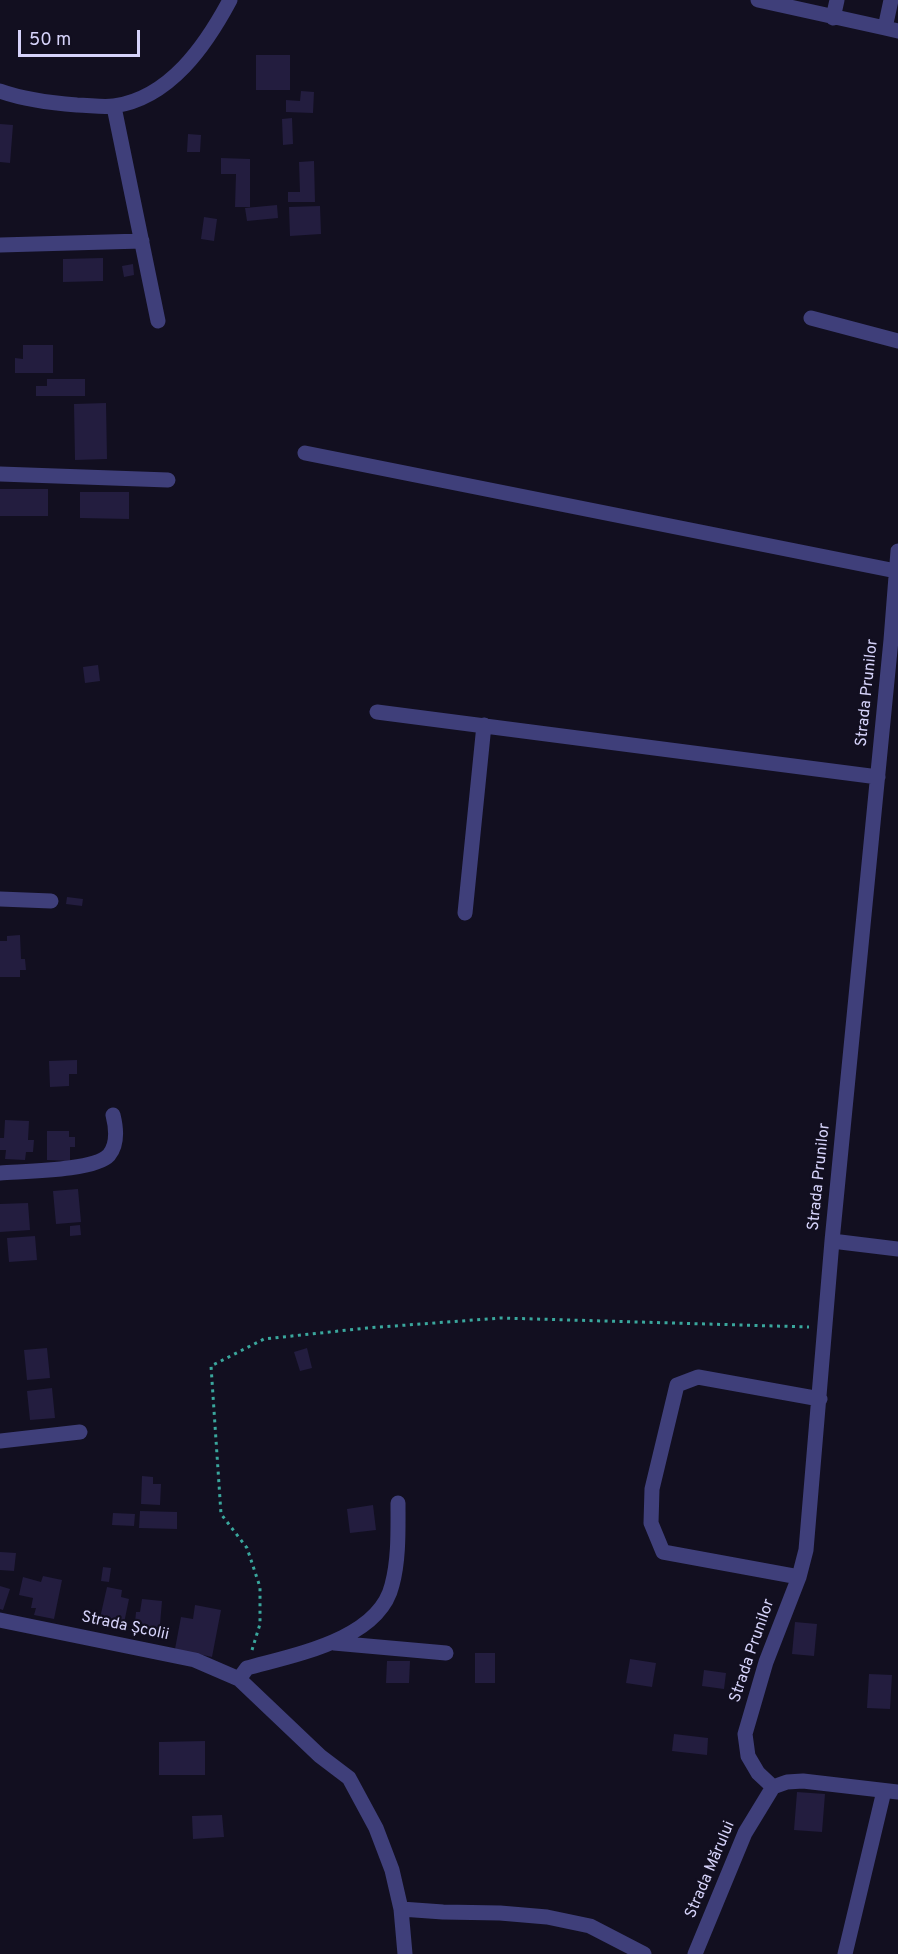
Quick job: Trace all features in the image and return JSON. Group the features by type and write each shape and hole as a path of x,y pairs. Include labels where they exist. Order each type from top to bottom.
{"street":[{"path":"0,91 54,104 114,106 143,97 166,83 187,65 203,46 230,0"},
{"path":"758,0 891,30 891,0"},
{"path":"833,18 837,0"},
{"path":"114,106 158,321"},
{"path":"0,245 142,241"},
{"path":"812,318 898,342"},
{"path":"305,453 897,571"},
{"path":"0,474 168,480"},
{"name":"Strada Prunilor","path":"773,1787 758,1773 748,1756 745,1734 766,1662 800,1577 806,1550 832,1241 878,777 895,640 898,551"},
{"path":"377,712 878,777"},
{"path":"465,914 484,725"},
{"path":"0,899 51,901"},
{"path":"0,1173 86,1166 108,1156 115,1142 116,1125 113,1115"},
{"path":"832,1241 898,1249"},
{"path":"800,1577 663,1552 651,1523 652,1489 677,1385 698,1377 820,1400"},
{"path":"0,1441 80,1432"},
{"path":"399,1503 398,1546 392,1587 382,1606 367,1621 334,1643 243,1673 320,1756 349,1778 376,1828 392,1870 401,1909 405,1954"},
{"name":"Strada Școlii","path":"0,1620 195,1660 243,1673"},
{"path":"334,1643 446,1653"},
{"path":"773,1787 787,1782 803,1781 891,1791 845,1954"},
{"name":"Strada Mărului","path":"695,1954 744,1833 773,1787"},
{"path":"401,1909 500,1912 547,1917 590,1926 644,1954"}],"path":[{"path":"243,1673 260,1624 260,1587 247,1548 221,1514 211,1366 264,1339 367,1328 501,1318 826,1327"}],"building":[{"path":"256,55 290,55 290,90 256,90"},
{"path":"301,91 314,92 313,113 286,112 286,100 300,101"},
{"path":"292,118 293,144 283,145 282,119"},
{"path":"0,124 13,125 10,163 0,162"},
{"path":"188,134 201,135 200,152 187,152"},
{"path":"221,158 250,159 250,207 235,207 236,174 221,174"},
{"path":"314,161 315,202 288,202 288,192 300,192 299,162"},
{"path":"277,205 278,218 247,221 245,208"},
{"path":"320,206 321,234 290,236 289,207"},
{"path":"204,217 217,219 214,241 201,239"},
{"path":"103,258 103,281 63,282 63,259"},
{"path":"133,264 134,275 124,277 122,266"},
{"path":"23,345 53,345 53,373 15,373 15,358 23,359"},
{"path":"47,379 85,379 85,396 36,396 36,386 47,386"},
{"path":"106,403 107,459 75,460 74,404"},
{"path":"0,489 48,489 48,516 0,516"},
{"path":"80,492 129,492 129,519 80,518"},
{"path":"98,665 100,681 85,683 83,667"},
{"path":"67,897 83,899 82,906 66,904"},
{"path":"20,935 21,959 25,959 26,970 20,970 20,977 0,977 0,941 7,941 7,936"},
{"path":"77,1060 77,1074 69,1074 69,1086 50,1087 49,1061"},
{"path":"5,1120 29,1121 28,1140 34,1140 33,1152 26,1152 25,1160 5,1159 6,1150 0,1150 0,1138 4,1138"},
{"path":"47,1131 69,1131 69,1137 75,1137 75,1147 70,1147 70,1161 47,1160"},
{"path":"78,1189 81,1222 56,1224 53,1191"},
{"path":"28,1203 30,1230 0,1232 0,1204"},
{"path":"80,1225 81,1235 70,1236 70,1226"},
{"path":"35,1236 37,1260 9,1262 7,1238"},
{"path":"47,1348 50,1378 27,1380 24,1350"},
{"path":"307,1348 312,1368 300,1371 294,1352"},
{"path":"52,1388 55,1418 30,1420 27,1391"},
{"path":"142,1476 153,1477 153,1484 161,1484 160,1505 141,1504"},
{"path":"373,1505 376,1530 350,1533 347,1509"},
{"path":"140,1511 177,1512 177,1529 139,1528"},
{"path":"113,1513 135,1514 134,1526 112,1525"},
{"path":"0,1552 16,1553 14,1571 0,1570"},
{"path":"103,1567 111,1568 109,1582 101,1581"},
{"path":"43,1576 62,1580 54,1619 34,1615 36,1608 31,1608 33,1598 19,1595 23,1577 41,1582"},
{"path":"0,1586 10,1589 3,1610 0,1609"},
{"path":"107,1587 122,1590 121,1597 129,1599 124,1623 100,1618"},
{"path":"142,1599 162,1601 159,1636 141,1635 143,1624 135,1623 136,1612 140,1612"},
{"path":"195,1605 221,1610 212,1657 175,1649 181,1617 193,1619"},
{"path":"795,1622 817,1624 814,1656 792,1654"},
{"path":"475,1653 495,1653 495,1683 475,1683"},
{"path":"630,1659 656,1663 652,1687 626,1683"},
{"path":"387,1661 410,1661 409,1683 386,1683"},
{"path":"704,1670 726,1673 724,1689 702,1686"},
{"path":"869,1674 892,1675 890,1709 867,1708"},
{"path":"674,1734 708,1738 707,1755 672,1751"},
{"path":"205,1741 205,1775 159,1775 159,1742"},
{"path":"797,1792 825,1794 822,1832 794,1830"},
{"path":"222,1815 224,1837 193,1839 192,1816"}]}
